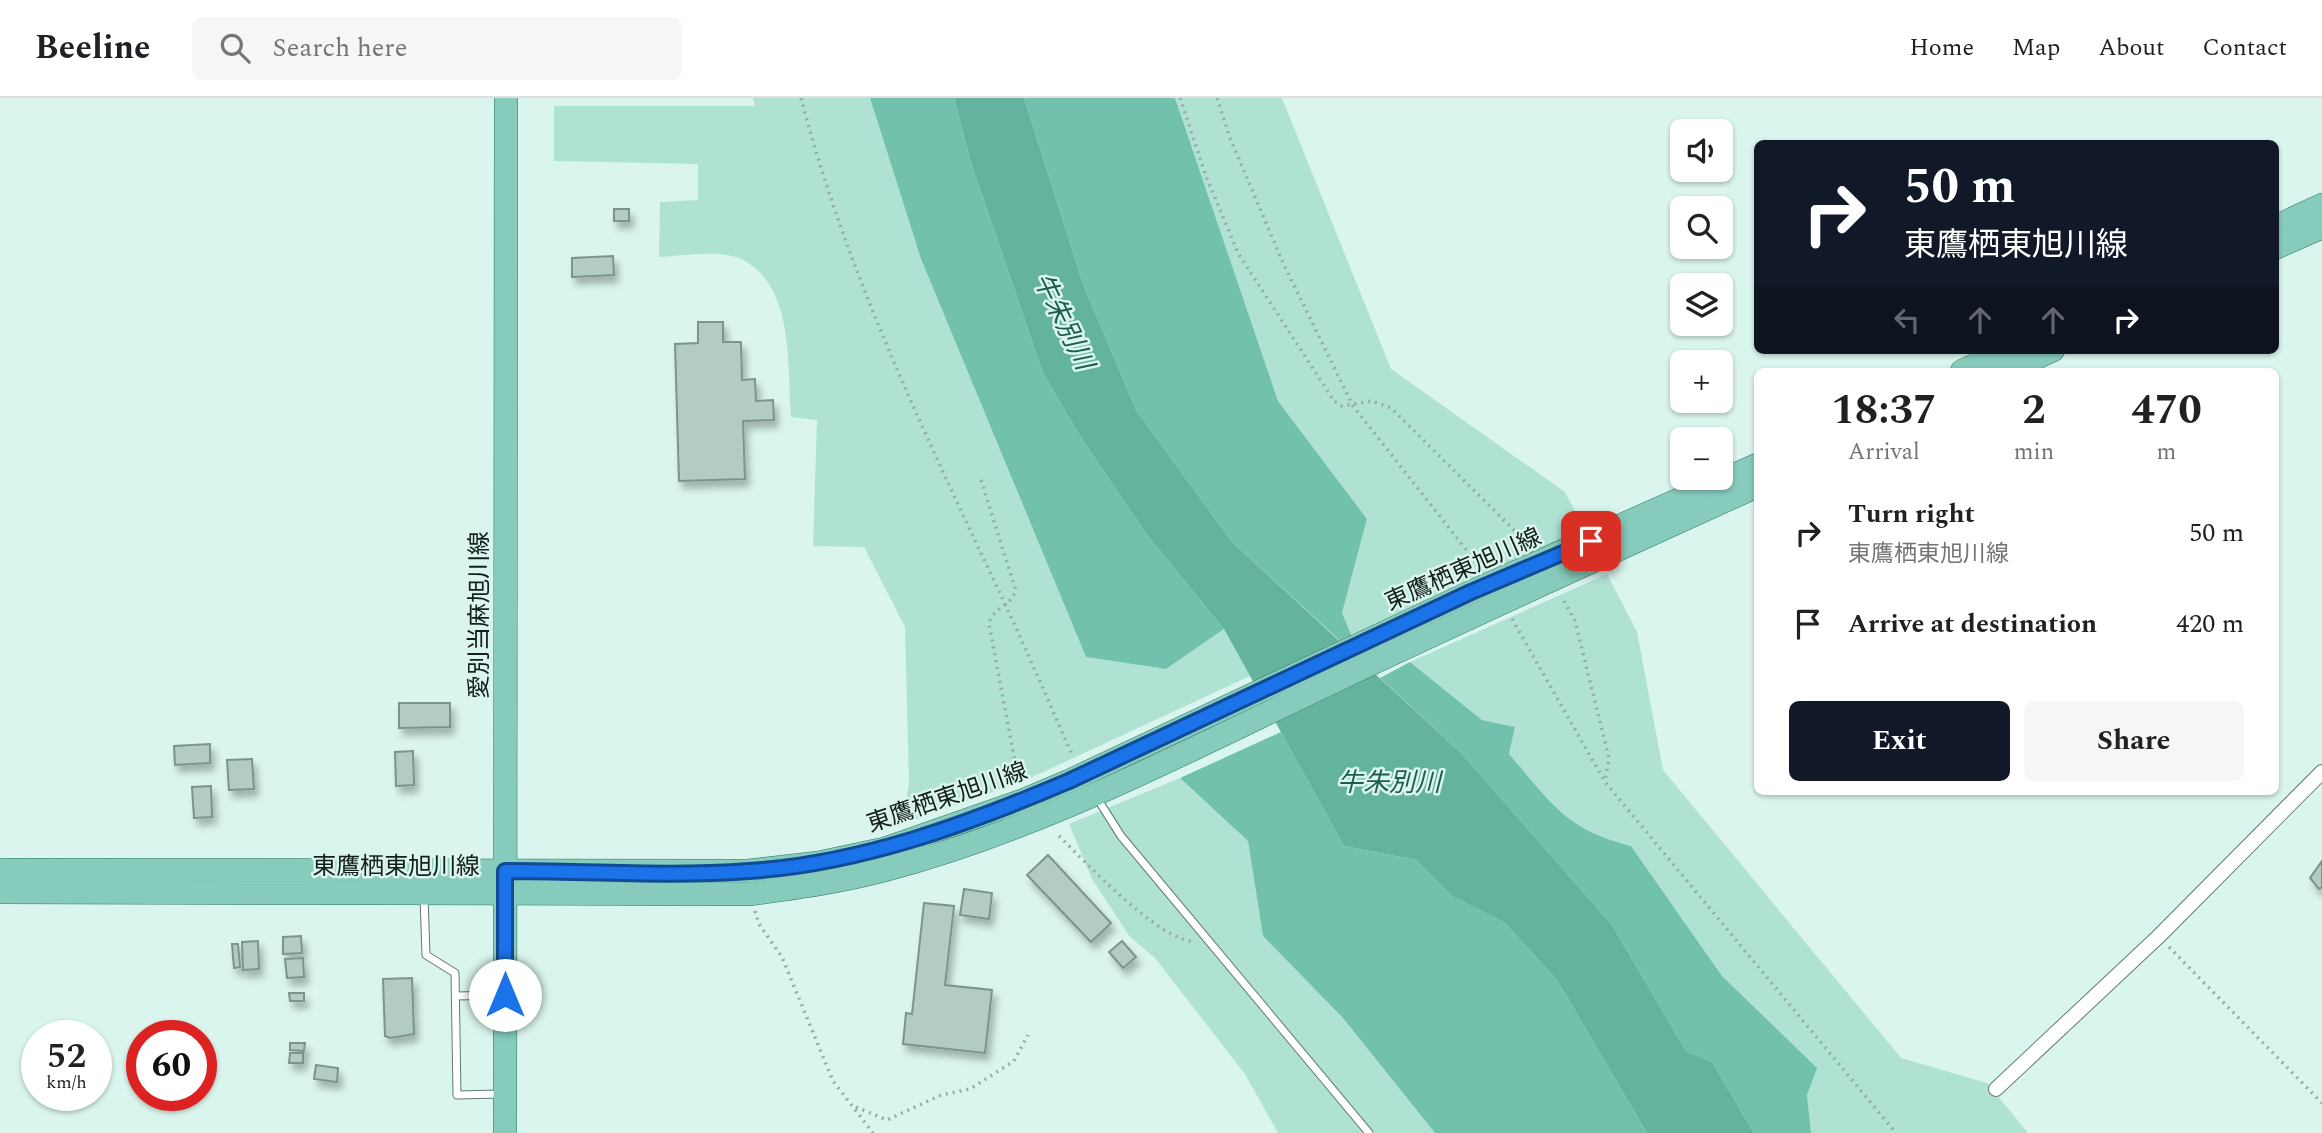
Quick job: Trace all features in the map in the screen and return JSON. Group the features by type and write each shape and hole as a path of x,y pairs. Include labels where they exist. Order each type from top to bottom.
{"main road":[{"name":"愛別当麻旭川線","path":"505,1133 506,98"},
{"path":"2279,225 2322,205"},
{"path":"2279,246 2322,227"},
{"path":"1968,368 1998,354"},
{"path":"2014,368 2044,354"},
{"name":"東鷹栖東旭川線","path":"0,870 505,881 750,894 827,883 887,870 1002,833 1123,782 1487,597 1754,466"},
{"name":"東鷹栖東旭川線","path":"0,892 424,893 505,881 748,872 818,863 884,849 1024,800 1487,597 1754,487"}],"street":[{"path":"1996,1089 2158,937 2322,772"}],"lane":[{"path":"1094,795 1121,836 1369,1133"},
{"path":"424,893 426,955 455,973 457,1095 506,1094"},
{"path":"456,996 505,995"}],"path":[{"path":"801,98 863,290 926,442 1005,604 1082,775"},
{"path":"1180,98 1206,176 1238,253 1334,401 1342,406 1372,401 1391,408 1525,541"},
{"path":"1217,98 1230,138 1284,265 1353,406 1487,597 1605,782 1703,904 1896,1133"},
{"path":"981,480 1016,594 994,612 989,624 1016,767 1022,777"},
{"path":"1564,601 1575,621 1609,758 1605,782"},
{"path":"1059,836 1135,908 1175,936 1192,941 1204,935"},
{"path":"750,894 759,924 782,957 833,1081 873,1133"},
{"path":"2158,937 2322,1103"},
{"path":"854,1107 887,1120 941,1095 970,1089 1014,1061 1028,1035"}],"shaded area":[{"path":"753,98 870,98 921,259 1086,657 1166,669 1224,629 1250,676 1024,781 902,824 909,784 905,627 864,547 813,546 817,420 791,417 785,332 773,290 761,274 736,257 691,254 659,257 660,202 698,200 698,164 554,161 554,106 755,106"},
{"path":"870,98 954,98 970,160 1043,373 1078,433 1147,535 1224,629 1166,669 1086,657 921,259"},
{"path":"1024,98 1175,98 1278,401 1367,519 1342,613 1356,646 1349,649 1232,542 1136,410 1083,284"},
{"path":"1175,98 1282,98 1391,369 1565,492 1591,541 1356,646 1342,613 1367,519 1278,401"},
{"path":"1607,574 1637,632 1663,770 1901,1058 1987,1083 2028,1133 1811,1133 1807,1095 1816,1068 1722,976 1631,846 1590,831 1561,812 1509,754 1515,727 1482,720 1410,662"},
{"path":"1410,662 1482,720 1515,727 1509,754 1561,812 1590,831 1631,846 1722,976 1817,1068 1807,1095 1811,1133 1754,1133 1712,1062 1686,1051 1612,925 1462,754 1380,678"},
{"path":"1281,732 1344,846 1416,860 1452,896 1505,923 1557,980 1647,1133 1435,1133 1343,1018 1263,936 1248,841 1180,778"},
{"path":"1180,778 1248,841 1263,936 1343,1018 1435,1133 1278,1133 1245,1074 1155,958 1130,937 1092,879 1069,824"}],"water":[{"name":"牛朱別川","path":"954,98 1024,98 1083,284 1136,410 1232,542 1462,754 1612,925 1686,1051 1712,1062 1754,1133 1647,1133 1557,980 1505,923 1452,896 1416,860 1344,846 1224,629 1147,535 1078,433 1043,373 970,160"}],"building":[{"path":"614,209 629,209 629,221 614,221"},
{"path":"613,256 614,275 572,277 572,258"},
{"path":"698,322 723,322 723,342 741,342 742,380 755,379 756,401 773,400 774,420 743,421 745,479 679,481 675,344 698,343"},
{"path":"399,703 450,703 450,727 399,728"},
{"path":"210,744 210,763 175,765 174,746"},
{"path":"413,751 414,785 396,786 395,752"},
{"path":"252,759 254,789 229,790 227,760"},
{"path":"211,786 212,817 194,818 192,787"},
{"path":"1048,855 1111,923 1091,942 1027,875"},
{"path":"2322,861 2322,887 2319,889 2310,878"},
{"path":"964,889 992,893 989,919 960,915"},
{"path":"924,903 954,906 945,985 992,990 985,1053 903,1044 906,1013 912,1014"},
{"path":"301,936 302,953 283,954 283,937"},
{"path":"258,941 259,969 243,970 242,942"},
{"path":"1122,941 1136,957 1123,968 1109,952"},
{"path":"232,944 238,944 240,967 234,968"},
{"path":"303,958 304,977 287,978 285,959"},
{"path":"412,978 414,1034 390,1038 385,1036 383,979"},
{"path":"289,993 304,993 304,1001 290,1001"},
{"path":"290,1043 305,1043 304,1051 290,1050"},
{"path":"290,1053 303,1053 303,1063 289,1063"},
{"path":"316,1065 338,1068 337,1082 314,1079"}],"route":[{"path":"505,995 505,871 748,872 818,863 884,849 1024,800 1069,781 1471,592 1591,541"}]}
